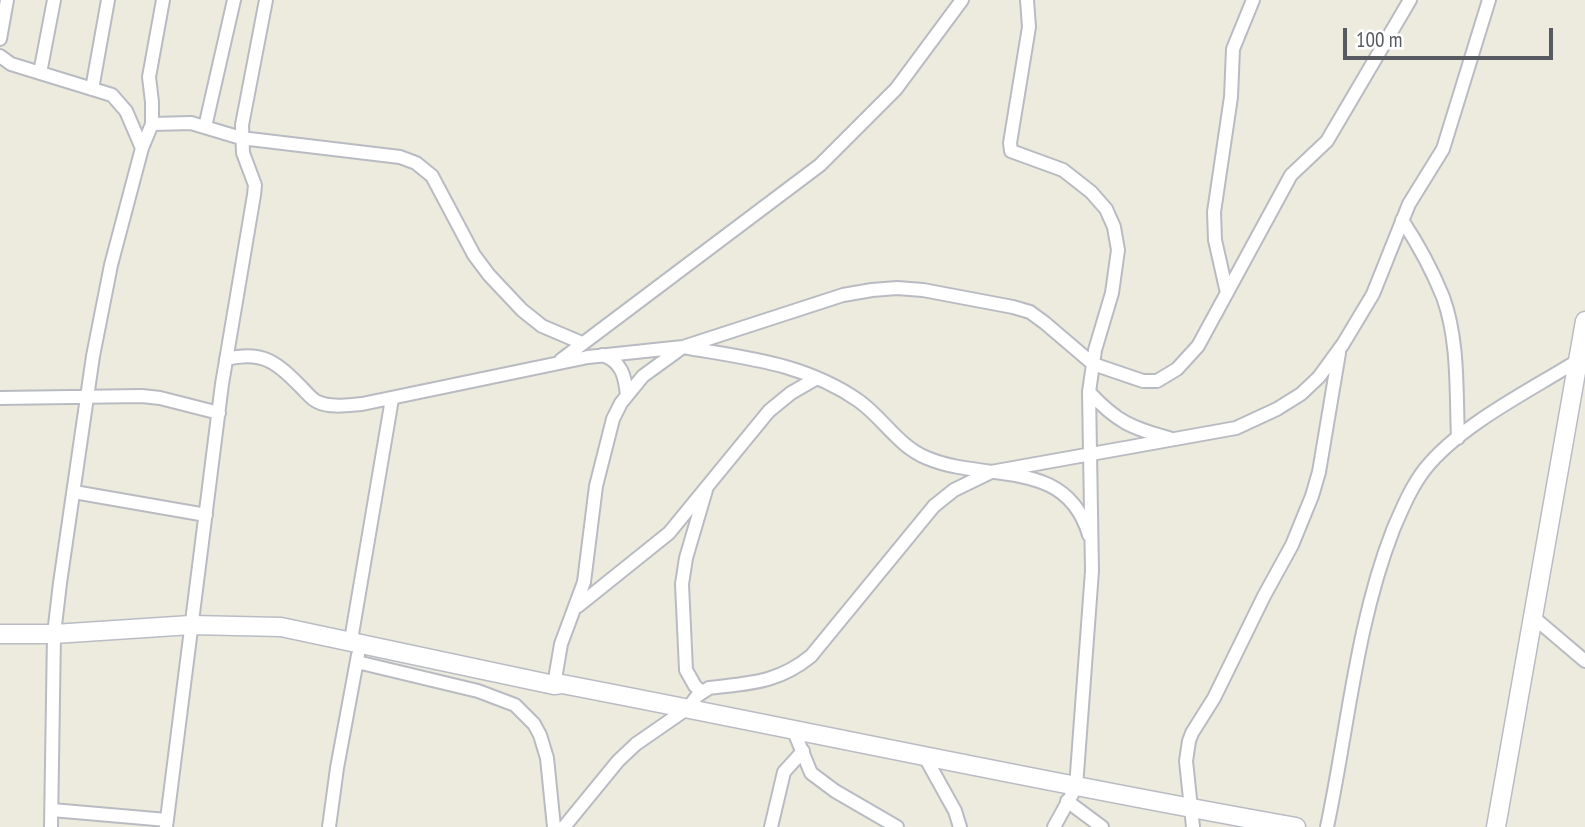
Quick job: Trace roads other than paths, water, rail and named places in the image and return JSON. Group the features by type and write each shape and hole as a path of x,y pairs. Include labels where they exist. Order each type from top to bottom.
{"street":[{"path":"0,39 8,0"},
{"path":"40,73 54,0"},
{"path":"92,89 108,0"},
{"path":"51,827 54,634 87,396 111,265 142,148 152,124 149,77 163,0"},
{"path":"205,127 234,0"},
{"path":"52,810 167,823 226,359 255,185 243,153 241,138 266,0"},
{"path":"556,363 820,165 896,89 962,0"},
{"path":"1027,0 1029,27 1010,143 1011,151 1024,158 1063,170 1077,181 1106,208 1114,227 1118,250 1116,272 1093,364 1089,392 1093,552 1071,794 1054,827"},
{"path":"1227,293 1215,240 1214,212 1231,97 1233,49 1253,0"},
{"path":"226,359 243,355 268,358 318,402 341,406 393,399 602,355 682,347 843,295 897,288 948,295 1030,312 1093,364 1143,381 1157,381 1177,369 1198,346 1291,175 1327,141 1410,0"},
{"path":"564,827 618,761 636,744 688,708 702,692 709,688 759,683 782,675 803,663 934,506 954,489 991,472 1236,428 1277,409 1301,394 1319,377 1340,349 1373,294 1409,204 1443,149 1489,0"},
{"path":"0,56 11,64 113,95 121,104 142,148"},
{"path":"152,124 191,123 241,138 400,158 416,163 432,176 462,234 489,275 531,318 582,343"},
{"path":"1402,220 1433,276 1451,326 1458,438"},
{"path":"1496,827 1585,321"},
{"path":"554,685 561,644 584,582 596,486 613,419 627,395 643,376 682,347 759,359 817,379 864,405 911,451 947,465 1043,481 1064,494 1082,518 1093,552"},
{"path":"1193,827 1186,761 1189,741 1196,724 1214,698 1292,545 1312,496 1319,472 1340,349"},
{"path":"602,355 612,359 621,369 627,395"},
{"path":"1327,827 1362,637 1376,580 1392,533 1411,491 1426,468 1474,425 1577,361"},
{"path":"575,608 669,533 769,411 791,393 817,379"},
{"path":"1089,392 1109,413 1129,425 1175,439"},
{"path":"0,398 160,398 219,413"},
{"path":"329,827 357,662 356,641 393,399"},
{"path":"702,692 695,686 686,670 682,584 686,558 708,483"},
{"path":"74,492 206,515"},
{"path":"1532,616 1585,662"},
{"path":"0,634 54,634 191,625 281,627 554,685 562,684 793,729 925,757 1071,794 1190,808 1296,827"},
{"path":"357,662 478,691 515,705 534,724 540,735 547,758 554,827"},
{"path":"793,729 808,768 816,777 890,825"},
{"path":"771,827 784,772 803,751"},
{"path":"925,757 955,811 960,827"},
{"path":"1071,794 1101,827"}]}
